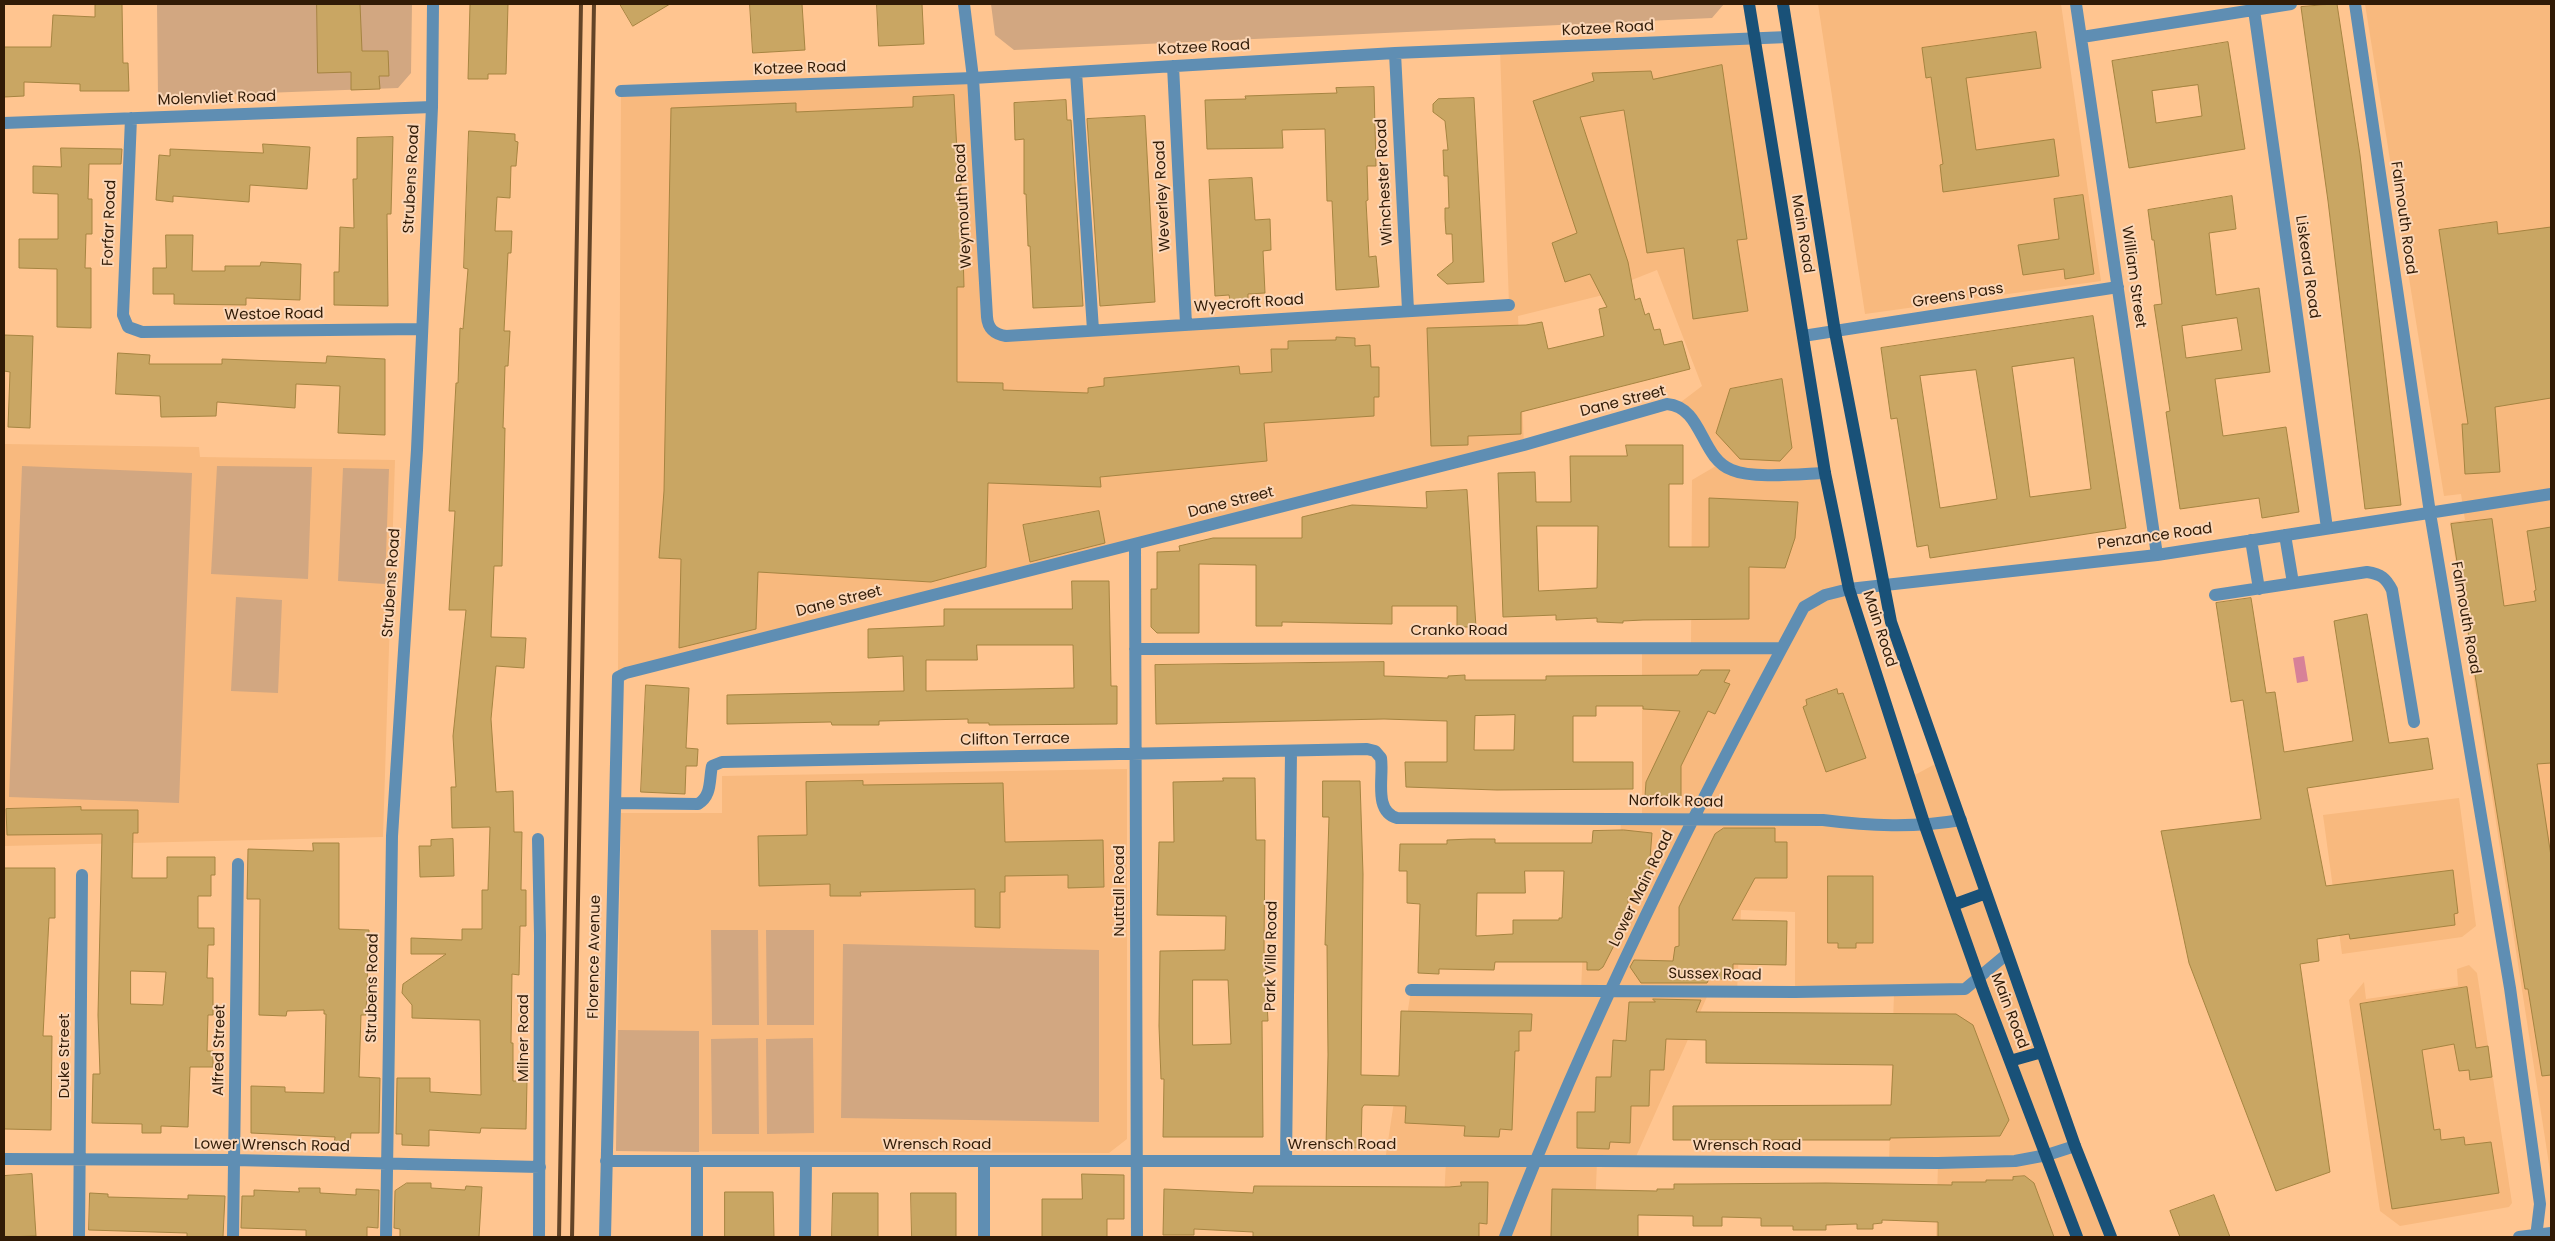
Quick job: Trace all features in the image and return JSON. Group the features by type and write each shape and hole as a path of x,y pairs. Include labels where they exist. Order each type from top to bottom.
{"main road":[{"name":"Main Road","path":"1749,4 1825,473 1849,589 1952,905 2077,1237"},
{"name":"Main Road","path":"1783,4 1835,332 1882,586 1891,622 2075,1146 2111,1237"},
{"path":"1952,905 1986,894"},
{"path":"2010,1061 2042,1052"}],"street":[{"name":"Strubens Road","path":"386,1237 392,836 416,457 432,107 434,4"},
{"name":"Weymouth Road","path":"964,4 973,78 987,317 991,330"},
{"name":"William Street","path":"2076,4 2157,555"},
{"path":"2082,37 2291,4"},
{"name":"Falmouth Road","path":"2355,4 2430,513 2510,988 2540,1204 2536,1236"},
{"name":"Liskeard Road","path":"2254,10 2328,528"},
{"name":"Kotzee Road","path":"621,91 973,78 1395,53 1788,37"},
{"name":"Winchester Road","path":"1395,53 1408,310"},
{"name":"Weverley Road","path":"1173,66 1186,324"},
{"path":"1076,72 1093,330"},
{"name":"Molenvliet Road","path":"4,123 432,107"},
{"name":"Forfar Road","path":"128,327 122,315 131,118"},
{"name":"Greens Pass","path":"1803,336 2118,287"},
{"name":"Wyecroft Road","path":"991,330 1006,336 1509,305"},
{"name":"Westoe Road","path":"128,327 142,332 421,330"},
{"name":"Dane Street","path":"618,677 635,670 1524,446 1667,404 1678,405 1687,412 1708,448 1730,470 1745,474 1825,473"},
{"name":"Penzance Road","path":"1849,589 2157,555 2551,494"},
{"path":"2285,535 2293,583"},
{"path":"2251,540 2259,589"},
{"name":"Nuttall Road","path":"1135,545 1137,1237"},
{"path":"2215,595 2367,572 2378,574 2388,580 2392,590 2414,722"},
{"name":"Lower Main Road","path":"1505,1237 1535,1161 1610,991 1694,819 1782,648 1804,607 1826,595 1849,589"},
{"name":"Cranko Road","path":"1135,649 1782,648"},
{"name":"Florence Avenue","path":"605,1237 618,677"},
{"name":"Clifton Terrace","path":"615,803 698,804 705,800 709,792 712,766 722,762 1375,751 1381,758 1382,802 1384,810 1390,816"},
{"name":"Park Villa Road","path":"1286,1161 1291,752"},
{"name":"Norfolk Road","path":"1390,816 1397,818 1823,820 1867,826 1925,826 1961,820"},
{"name":"Milner Road","path":"538,839 539,1237"},
{"name":"Alfred Street","path":"233,1237 238,864"},
{"name":"Duke Street","path":"79,1237 82,875"},
{"name":"Sussex Road","path":"1411,990 1894,992 1965,989 2007,954"},
{"name":"Wrensch Road","path":"606,1161 697,1163 984,1161 1938,1163 2015,1161 2047,1155 2075,1146"},
{"name":"Lower Wrensch Road","path":"4,1159 80,1161 234,1160 540,1167"},
{"path":"984,1161 984,1237"},
{"path":"806,1162 806,1237"},
{"path":"697,1163 697,1237"},
{"path":"2519,1237 2536,1236 2551,1232"}],"shaded area":[{"path":"157,4 412,4 411,73 398,88 158,97"},
{"path":"991,4 1724,4 1712,18 1014,50 995,35"},
{"path":"1818,4 2061,4 2101,281 1865,314"},
{"path":"2365,4 2551,4 2551,1177 2452,538 2450,522 2465,520 2461,494 2444,496"},
{"path":"1754,39 1840,549 1911,777 1939,762 2111,1237 1936,1237 1938,1164 1889,1163 1894,992 1795,992 1795,912 1741,910 1737,991 1710,990 1634,1161 1597,1161 1594,1237 1442,1237 1446,1161 1385,1161 1411,990 1581,992 1583,944 1618,901 1621,818 1642,818 1642,646 1691,647 1692,480 1721,463 1677,405 1702,386 1657,270 1604,291 1603,295 1518,316 1524,445 618,677 621,91 973,78 987,317 997,334 1509,304 1500,50"},
{"path":"4,444 199,447 200,457 395,460 383,837 4,846"},
{"path":"22,466 192,473 179,803 9,797"},
{"path":"217,466 312,467 308,579 211,574"},
{"path":"343,468 389,469 385,584 338,581"},
{"path":"236,597 282,600 278,693 231,691"},
{"path":"2304,656 2308,681 2297,683 2293,658"},
{"path":"1127,769 1127,1139 1109,1153 616,1151 621,813 722,813 722,776"},
{"path":"2459,798 2476,926 2462,937 2342,954 2323,815"},
{"path":"711,930 758,930 759,1025 712,1025"},
{"path":"766,930 814,930 814,1025 767,1025"},
{"path":"843,944 1099,950 1099,1122 841,1118"},
{"path":"2469,965 2477,973 2512,1203 2509,1207 2400,1226 2380,1211 2349,1000 2364,982 2366,999 2458,986 2457,969"},
{"path":"618,1030 699,1031 699,1152 616,1151"},
{"path":"758,1038 759,1134 712,1134 711,1039"},
{"path":"813,1038 814,1133 767,1134 766,1039"}],"building":[{"path":"122,4 123,63 128,63 129,91 80,91 80,84 24,82 24,96 4,97 4,47 51,47 53,15 95,17 95,5"},
{"path":"317,4 360,4 362,51 388,51 389,76 379,76 380,89 351,90 351,72 318,73"},
{"path":"508,4 506,74 488,74 488,79 468,79 470,5"},
{"path":"620,4 670,4 633,26"},
{"path":"750,4 802,4 805,50 753,53"},
{"path":"877,4 922,4 924,44 879,46"},
{"path":"2337,4 2360,155 2401,505 2365,509 2328,201 2301,7"},
{"path":"2036,32 2041,68 1966,78 1976,150 2054,139 2059,176 1943,192 1940,165 1943,164 1931,77 1926,78 1922,48"},
{"path":"2228,42 2245,149 2129,168 2112,61","holes":["2198,85 2202,116 2156,123 2152,91"]},
{"path":"1722,65 1747,239 1737,240 1748,311 1693,319 1684,248 1647,253 1624,110 1580,117 1628,262 1635,300 1640,298 1645,315 1649,313 1654,330 1660,329 1664,345 1682,341 1690,369 1521,412 1521,434 1468,436 1468,445 1431,446 1427,328 1526,325 1542,322 1548,349 1604,336 1599,309 1607,307 1590,274 1565,282 1552,243 1577,233 1533,101 1594,81 1592,73 1651,71 1653,79"},
{"path":"1374,87 1376,166 1367,166 1368,200 1366,201 1369,257 1376,256 1379,287 1336,290 1332,201 1327,201 1325,129 1282,130 1283,148 1207,149 1205,100 1246,99 1245,96 1337,93 1336,88"},
{"path":"954,95 957,152 960,152 964,287 957,287 957,382 1003,383 1003,390 1088,393 1088,388 1104,386 1104,378 1239,366 1240,374 1272,372 1271,349 1288,349 1288,341 1336,340 1336,337 1355,338 1355,346 1370,345 1371,367 1379,367 1379,397 1374,397 1374,416 1264,423 1267,461 1100,477 1101,487 988,483 986,567 931,582 758,572 756,629 679,648 681,559 659,558 664,491 671,108 796,103 796,112 913,107 913,97"},
{"path":"1474,98 1484,282 1447,284 1437,275 1453,262 1452,234 1446,234 1445,219 1445,208 1449,208 1448,176 1444,176 1443,150 1448,150 1445,121 1433,112 1433,104 1438,99"},
{"path":"1066,100 1067,120 1071,120 1083,306 1033,308 1026,194 1024,194 1024,139 1015,140 1014,103"},
{"path":"1145,116 1155,302 1100,306 1087,119"},
{"path":"469,131 515,134 515,141 518,142 516,166 511,166 510,198 497,197 495,231 512,231 511,253 508,253 504,331 510,331 508,366 505,366 502,566 494,566 491,637 526,638 524,668 496,666 491,719 496,792 513,791 514,832 522,832 521,890 526,890 526,926 520,926 519,975 512,974 511,1043 513,1043 513,1081 527,1081 526,1129 481,1128 480,1133 429,1130 429,1146 402,1145 402,1134 396,1134 397,1078 430,1078 430,1092 481,1095 480,1020 412,1018 412,1005 402,993 403,984 446,954 411,954 411,938 462,940 462,929 482,929 482,890 488,890 490,827 452,828 451,787 456,787 453,736 466,610 449,610 455,511 449,511 460,328 463,329 468,269 464,268"},
{"path":"393,137 391,214 387,214 388,306 334,305 334,272 339,272 340,227 354,228 353,179 357,179 357,138"},
{"path":"263,144 310,147 307,189 250,185 249,202 173,196 173,202 156,200 159,155 170,156 170,149 263,153"},
{"path":"61,148 122,149 121,164 89,164 88,199 92,199 92,234 86,234 85,268 91,268 91,328 57,327 57,269 19,268 19,239 58,239 58,194 33,193 33,166 61,167"},
{"path":"1252,178 1255,220 1270,219 1271,250 1263,251 1265,293 1248,294 1248,299 1230,300 1229,295 1215,296 1209,180"},
{"path":"2083,195 2094,274 2065,279 2064,269 2023,275 2018,245 2059,239 2054,199"},
{"path":"2232,196 2236,229 2209,233 2216,295 2259,288 2270,372 2215,379 2223,436 2286,427 2299,512 2262,518 2259,498 2180,509 2166,412 2170,411 2154,305 2162,304 2154,240 2152,240 2148,210","holes":["2237,318 2242,350 2186,358 2182,326"]},
{"path":"2497,222 2498,234 2551,227 2551,398 2495,407 2500,472 2465,474 2462,424 2468,424 2439,230"},
{"path":"166,235 193,235 192,271 225,271 225,266 260,266 261,262 301,264 300,300 246,298 246,305 174,304 174,294 153,294 153,268 166,268"},
{"path":"2093,316 2126,528 1930,558 1928,545 1917,547 1897,418 1891,419 1881,348","holes":["2074,358 2091,489 2030,497 2012,367","1976,370 1997,499 1940,508 1920,376"]},
{"path":"4,335 33,336 30,428 8,427 10,372 4,371"},
{"path":"118,353 150,355 149,364 222,364 222,359 326,363 327,356 385,359 385,435 338,433 340,386 296,384 295,408 217,402 216,416 161,417 160,396 116,394"},
{"path":"1782,379 1792,448 1780,461 1740,459 1716,433 1730,389"},
{"path":"1626,445 1683,445 1683,484 1669,484 1669,547 1709,547 1709,498 1798,502 1795,538 1785,568 1749,567 1749,619 1643,620 1623,621 1623,623 1597,622 1597,618 1556,620 1556,615 1503,617 1498,473 1535,472 1536,502 1571,502 1570,456 1627,456","holes":["1537,526 1598,526 1597,588 1539,591"]},
{"path":"1467,490 1476,627 1457,627 1457,606 1392,606 1392,624 1282,622 1282,626 1256,626 1256,565 1199,564 1199,633 1157,633 1151,627 1151,589 1157,589 1157,552 1180,551 1179,546 1213,538 1302,538 1302,517 1352,505 1427,508 1426,492"},
{"path":"1099,511 1105,543 1030,562 1023,525"},
{"path":"2492,519 2504,606 2536,601 2527,531 2551,527 2551,763 2537,764 2551,856 2551,1075 2542,1076 2528,989 2525,989 2451,524"},
{"path":"1072,581 1109,581 1111,686 1117,686 1117,724 989,725 989,723 968,723 968,719 879,721 879,725 832,725 831,722 727,724 727,695 904,691 903,656 868,658 868,629 944,626 944,609 1072,609","holes":["977,645 1073,645 1074,688 926,691 926,660 977,660"]},
{"path":"2251,598 2266,693 2275,692 2284,752 2353,741 2334,621 2367,614 2389,743 2428,738 2433,769 2307,788 2326,886 2453,870 2458,913 2454,914 2455,925 2350,939 2349,934 2317,939 2319,961 2300,964 2330,1172 2276,1191 2189,963 2161,831 2261,819 2243,700 2231,702 2216,603"},
{"path":"1384,662 1384,676 1448,678 1448,676 1465,675 1465,680 1546,680 1546,676 1698,675 1701,670 1730,670 1724,682 1730,684 1715,714 1708,711 1681,766 1681,796 1645,796 1646,782 1680,711 1643,709 1643,706 1596,706 1596,716 1573,716 1573,762 1633,762 1633,789 1497,790 1406,787 1405,762 1447,762 1447,721 1384,719 1156,724 1155,665","holes":["1515,715 1514,750 1474,750 1475,716"]},
{"path":"646,685 689,688 686,748 698,749 697,766 686,766 685,794 641,792"},
{"path":"1837,689 1838,694 1843,693 1866,758 1826,772 1803,707 1807,705 1806,700"},
{"path":"1223,778 1255,778 1256,840 1265,840 1264,950 1268,1021 1262,1021 1263,1137 1163,1137 1164,1079 1161,1079 1159,1026 1160,951 1225,950 1226,916 1157,915 1159,842 1174,842 1173,782 1223,781","holes":["1193,980 1228,980 1231,1044 1193,1045"]},
{"path":"863,781 863,785 1003,783 1005,842 1103,840 1104,887 1068,888 1068,875 1005,876 1005,892 1000,892 1000,928 975,927 975,889 860,892 861,896 830,896 830,884 759,886 758,836 807,835 806,782"},
{"path":"1323,781 1360,781 1363,874 1361,1075 1399,1076 1401,1011 1532,1014 1531,1031 1519,1031 1519,1051 1515,1051 1512,1130 1500,1129 1499,1137 1464,1136 1465,1126 1405,1123 1406,1106 1364,1105 1362,1108 1361,1148 1326,1147 1328,1055 1327,945 1325,945 1329,817 1323,817"},
{"path":"81,807 81,810 138,810 138,833 133,833 132,878 167,878 167,857 215,857 215,875 211,875 211,896 198,896 198,928 214,928 214,945 208,945 207,978 213,978 213,1015 208,1015 207,1051 213,1051 213,1067 190,1067 188,1127 161,1126 161,1133 142,1133 142,1124 92,1123 93,1074 100,1074 98,1015 102,834 7,835 6,809","holes":["131,971 166,972 163,1005 131,1004"]},
{"path":"1724,828 1775,828 1775,842 1787,842 1787,878 1755,878 1732,920 1787,921 1786,965 1733,964 1733,979 1709,979 1707,983 1641,983 1630,967 1634,960 1673,961 1675,947 1679,946 1679,907 1715,834"},
{"path":"1624,830 1652,833 1648,884 1639,899 1628,897 1628,918 1603,967 1599,970 1587,970 1587,962 1495,962 1494,970 1439,969 1439,974 1418,973 1420,904 1407,903 1407,871 1399,871 1400,844 1447,844 1447,840 1471,839 1495,839 1495,843 1592,843 1593,831","holes":["1525,871 1564,871 1562,918 1559,918 1559,920 1513,920 1513,934 1476,936 1477,893 1525,893"]},
{"path":"453,839 454,876 420,877 419,846 431,846 431,840"},
{"path":"313,843 339,843 339,929 369,930 366,1015 361,1015 359,1077 380,1078 379,1133 351,1133 350,1146 334,1145 335,1137 251,1133 251,1086 285,1087 285,1092 324,1093 326,1014 324,1014 324,1010 287,1011 286,1016 259,1015 260,899 247,899 248,849 313,851"},
{"path":"4,868 55,868 55,918 49,918 43,1036 52,1036 51,1130 4,1129"},
{"path":"1828,876 1873,876 1873,943 1856,943 1856,948 1838,948 1838,943 1828,943"},
{"path":"2467,987 2476,1048 2488,1046 2492,1077 2470,1080 2469,1070 2459,1071 2454,1044 2422,1050 2434,1130 2440,1129 2441,1140 2464,1137 2465,1145 2491,1142 2499,1193 2392,1209 2360,1004"},
{"path":"1653,999 1701,1000 1696,1012 1956,1014 1973,1025 2009,1120 2000,1136 1890,1138 1890,1140 1673,1140 1673,1106 1891,1105 1893,1065 1706,1063 1706,1040 1666,1039 1664,1070 1650,1070 1649,1106 1631,1106 1630,1143 1610,1142 1609,1149 1577,1148 1577,1112 1595,1112 1596,1077 1611,1077 1613,1040 1626,1041 1629,1002 1655,1002"},
{"path":"32,1174 36,1236 4,1237 4,1176"},
{"path":"1082,1174 1124,1175 1124,1219 1107,1219 1107,1237 1042,1237 1042,1199 1082,1199"},
{"path":"2025,1176 2034,1183 2054,1237 1938,1237 1938,1222 1882,1220 1882,1223 1873,1224 1873,1229 1857,1229 1857,1224 1826,1225 1826,1230 1793,1230 1793,1226 1761,1226 1761,1218 1722,1217 1722,1226 1693,1226 1693,1216 1638,1215 1638,1237 1551,1237 1552,1189 1657,1191 1657,1189 1674,1189 1674,1184 1826,1183 1952,1185 1952,1182 2013,1180 2013,1177"},
{"path":"1461,1182 1488,1182 1487,1224 1479,1223 1479,1237 1253,1237 1253,1232 1194,1229 1194,1235 1163,1235 1164,1189 1253,1193 1254,1186 1449,1187 1461,1186"},
{"path":"407,1183 431,1183 431,1188 465,1190 466,1186 482,1187 479,1237 400,1237 400,1229 394,1228 395,1191"},
{"path":"299,1188 320,1188 320,1193 356,1195 356,1189 379,1190 378,1228 367,1227 367,1237 306,1237 306,1230 241,1228 242,1196 254,1196 254,1190 299,1192"},
{"path":"725,1192 773,1192 774,1237 725,1237"},
{"path":"90,1193 108,1194 108,1197 188,1199 188,1195 225,1196 223,1237 187,1237 187,1233 89,1230"},
{"path":"833,1193 878,1193 878,1237 832,1237"},
{"path":"911,1193 956,1193 956,1237 912,1237"},
{"path":"2214,1195 2230,1237 2180,1237 2170,1211"}],"railway":[{"path":"559,1237 581,4"},
{"path":"572,1237 594,4"}]}
